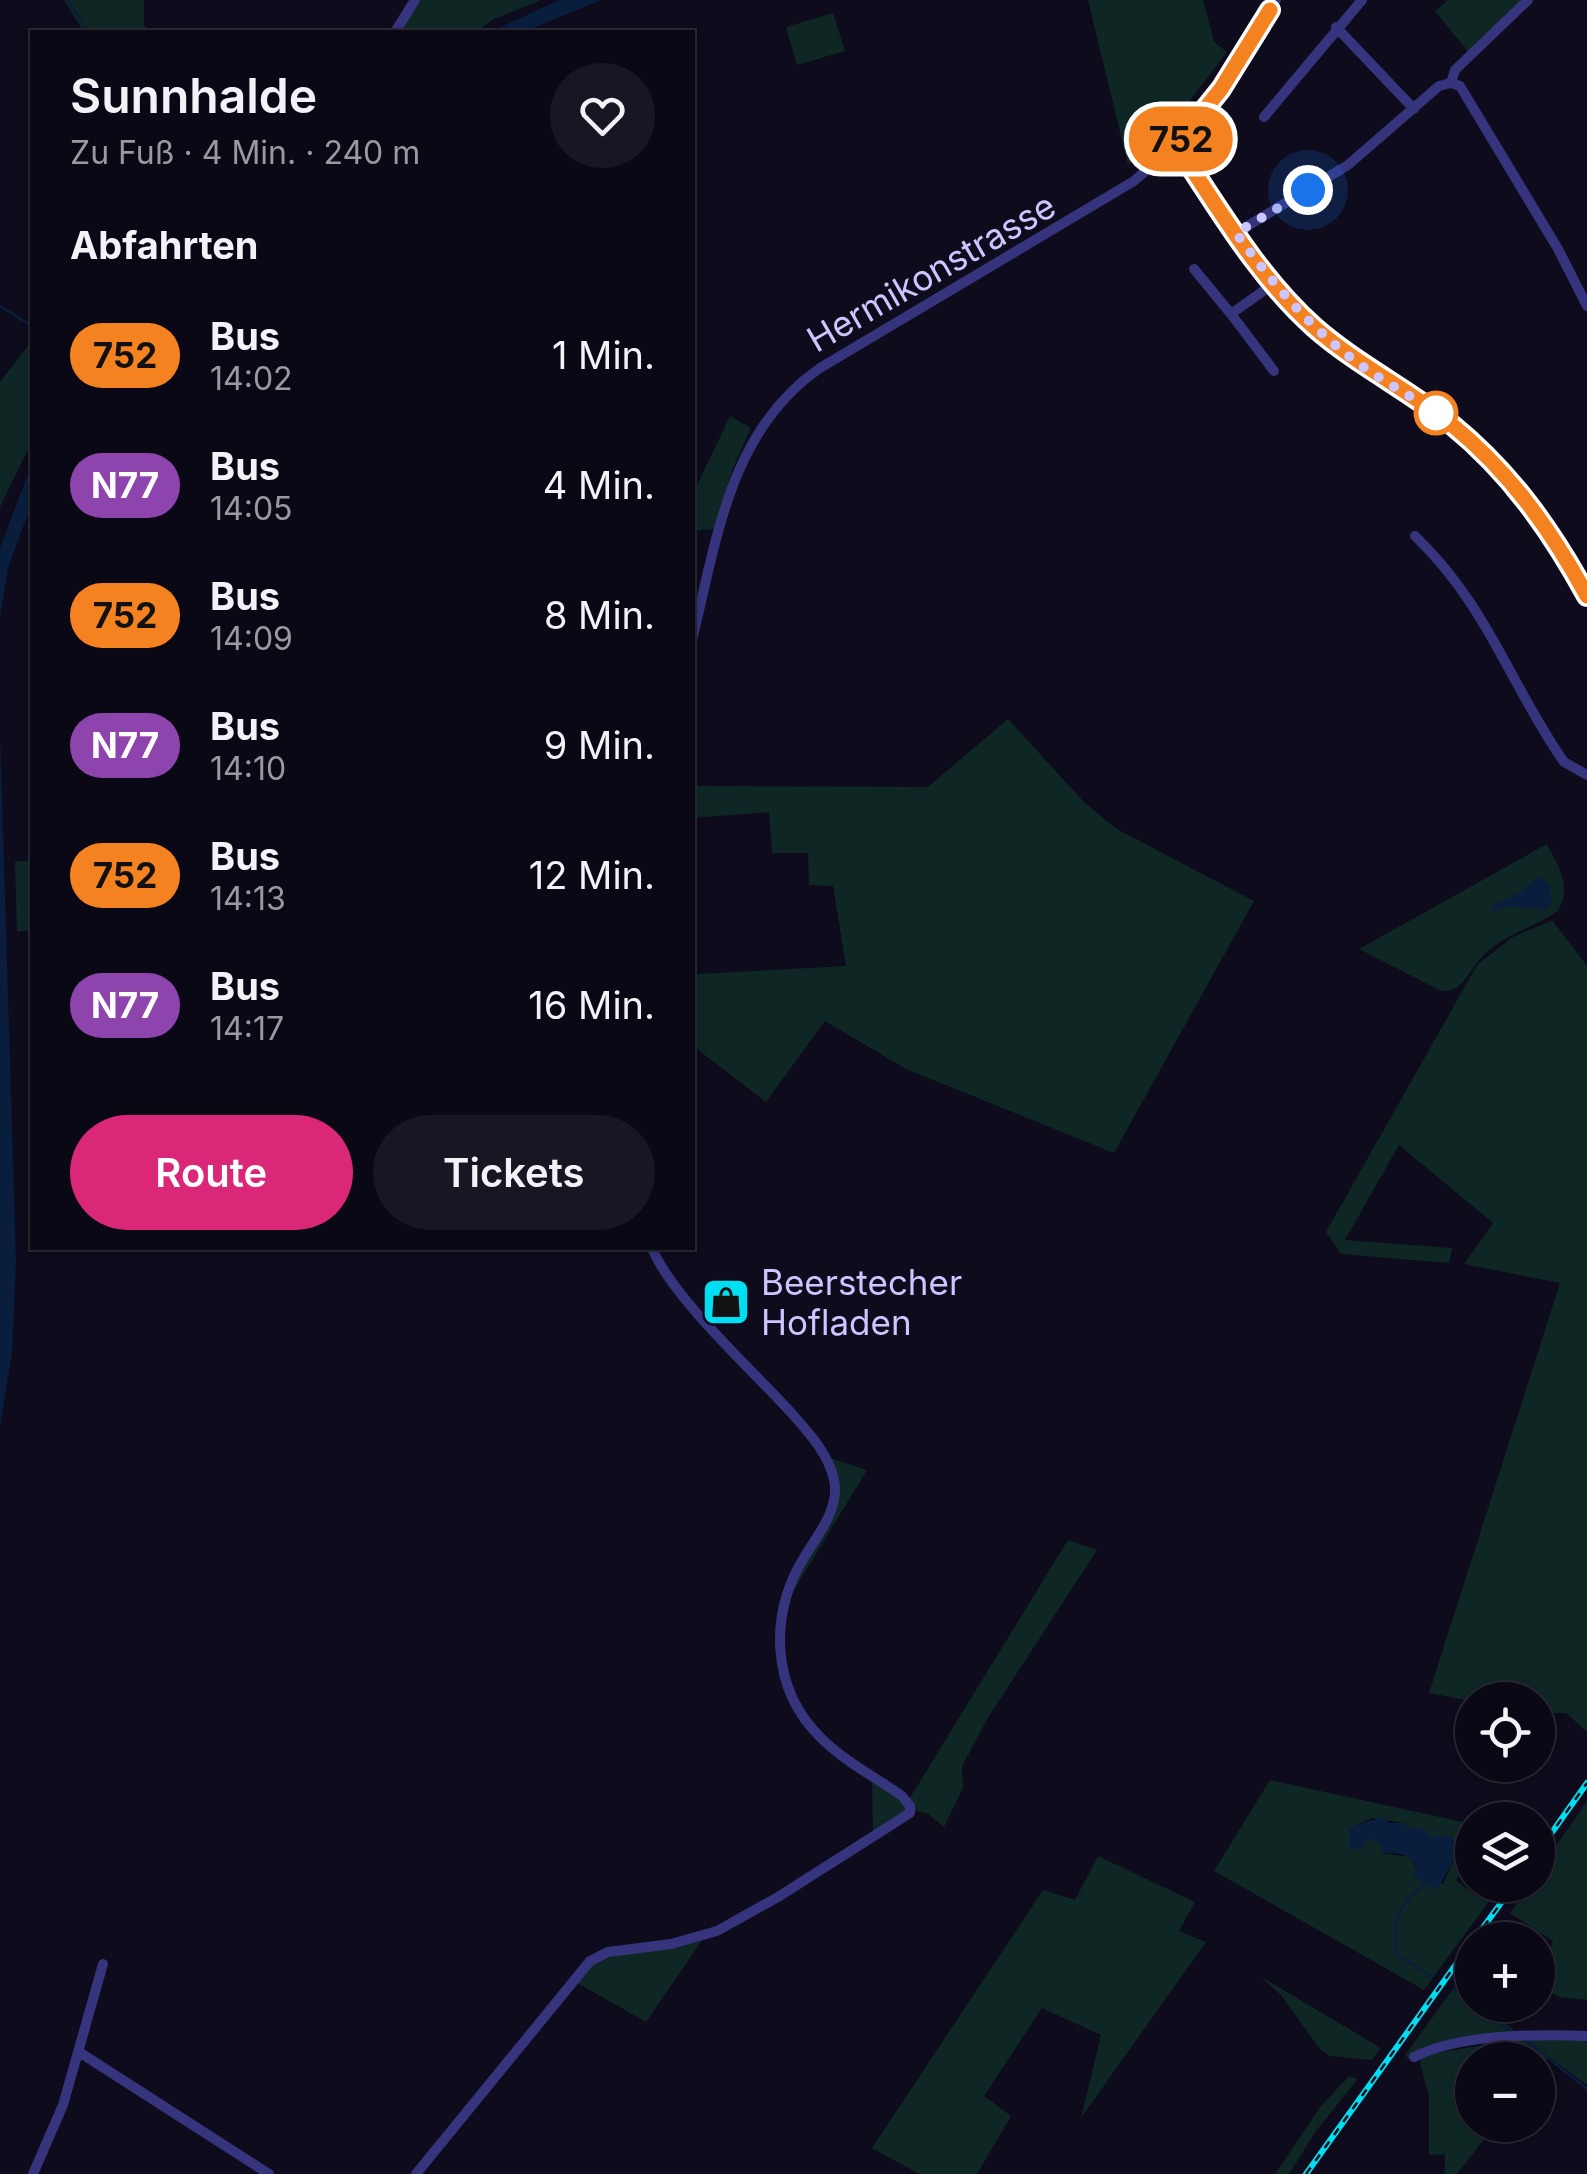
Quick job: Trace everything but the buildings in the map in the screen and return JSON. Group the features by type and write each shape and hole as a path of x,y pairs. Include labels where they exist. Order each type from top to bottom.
{"street":[{"path":"396,30 415,0"},
{"name":"Hermikonstrasse","path":"695,628 734,478 751,441 783,398 840,356 1114,196 1176,145 1221,89 1276,0"},
{"path":"1264,117 1362,0"},
{"path":"1451,83 1455,70 1528,0"},
{"path":"1336,27 1414,110"},
{"path":"1236,233 1348,165 1439,86 1451,83"},
{"path":"1451,83 1462,91 1558,249 1587,306"},
{"path":"1176,145 1273,284 1311,324 1354,360 1450,424 1497,466 1544,522 1587,596"},
{"path":"1194,269 1274,371"},
{"path":"1231,314 1273,284"},
{"path":"1415,536 1450,569 1471,600 1564,762 1587,775"},
{"path":"416,2174 572,1980 600,1955 688,1940 731,1924 902,1819 910,1809 902,1796 820,1738 792,1694 782,1658 779,1615 784,1596 830,1514 836,1491 831,1468 808,1432 671,1280 653,1250"},
{"path":"33,2174 63,2105 102,1964"},
{"path":"1414,2058 1438,2048 1502,2037 1587,2036"},
{"path":"80,2052 269,2174"}],"green space":[{"path":"64,0 144,0 144,25 149,30 83,30"},
{"path":"419,0 541,0 492,20 479,30 400,30"},
{"path":"1088,0 1203,0 1214,42 1227,52 1166,132 1128,165"},
{"path":"1448,0 1524,0 1469,53 1435,11"},
{"path":"833,13 845,51 797,65 786,27"},
{"path":"30,344 30,445 0,507 0,382"},
{"path":"730,416 751,428 733,468 714,529 695,531 695,490"},
{"path":"1008,719 1084,802 1115,828 1254,901 1114,1153 906,1069 825,1021 766,1102 695,1048 697,974 846,966 833,886 809,885 808,853 772,853 769,812 695,818 695,786 928,787"},
{"path":"1547,844 1564,885 1558,911 1492,948 1459,986 1439,990 1359,949"},
{"path":"30,860 30,931 17,931 15,862"},
{"path":"1552,920 1587,966 1587,1732 1566,1713 1555,1713 1555,1682 1455,1682 1455,1698 1429,1693 1560,1283 1464,1264 1493,1223 1399,1145 1345,1240 1452,1248 1449,1263 1341,1254 1326,1232 1477,965 1513,937"},
{"path":"824,1456 867,1470 779,1615 834,1502"},
{"path":"1068,1540 1097,1550 989,1716 962,1766 963,1788 944,1827 928,1814 911,1809 873,1835 872,1775 908,1801"},
{"path":"1270,1780 1455,1820 1455,1902 1489,1902 1474,1922 1455,1922 1455,1948 1424,1990 1214,1871","holes":["1372,1818 1404,1823 1406,1828 1431,1837 1454,1859 1443,1884 1418,1870 1410,1857 1381,1853 1381,1845 1349,1829"]},
{"path":"1587,1801 1587,2000 1555,1995 1555,1922 1524,1922 1510,1913 1517,1902 1555,1902 1555,1847"},
{"path":"1098,1856 1195,1902 1179,1931 1206,1942 1081,2118 1101,2035 1042,2008 984,2096 1011,2116 977,2174 919,2174 872,2148 1043,1890 1075,1900"},
{"path":"705,1936 646,2022 572,1980 590,1961"},
{"path":"1260,1976 1381,2048 1372,2060 1330,2056 1320,2049 1281,1995"},
{"path":"1455,1986 1455,2022 1504,2022 1515,2031 1423,2049 1409,2059 1405,2055"},
{"path":"1530,2037 1587,2039 1587,2085 1555,2061 1555,2042 1501,2042"},
{"path":"1455,2050 1455,2142 1482,2142 1457,2174 1445,2174 1445,2154 1429,2155 1429,2096 1420,2062 1424,2055"},
{"path":"1349,2076 1358,2079 1316,2131 1289,2174 1275,2174 1321,2106"}],"water":[{"path":"559,0 601,0 529,30 494,30"},
{"path":"30,468 30,508 8,568 0,618 0,548"},
{"path":"0,730 16,1263 12,1353 0,1427"},
{"path":"1538,877 1550,885 1551,904 1546,910 1511,906 1493,911 1491,906 1520,893"},
{"path":"1382,1817 1389,1823 1404,1823 1406,1828 1424,1829 1431,1837 1451,1836 1455,1841 1454,1859 1437,1890 1411,1875 1418,1870 1408,1857 1381,1853 1381,1845 1370,1839 1365,1840 1361,1850 1349,1847 1349,1828"}],"waterway":[{"path":"67,0 85,26"},
{"path":"0,306 30,325"},
{"path":"1425,1883 1398,1914 1396,1941 1397,1955 1431,1976"},
{"path":"1498,2022 1509,2030"},
{"path":"1555,2064 1587,2089"}],"railway":[{"path":"1555,1828 1587,1783"},
{"path":"1487,1922 1502,1902"},
{"path":"1306,2174 1455,1966"}],"bus line":[{"name":"752","path":"1270,10 1208,108 1176,145 1273,284 1311,324 1354,360 1430,409 1497,466 1544,522 1587,596"}],"place":[{"name":"Beerstecher Hofladen","path":"726,1302"}],"route":[{"path":"1308,190 1236,233 1273,284 1311,324 1354,360 1436,413"}]}
